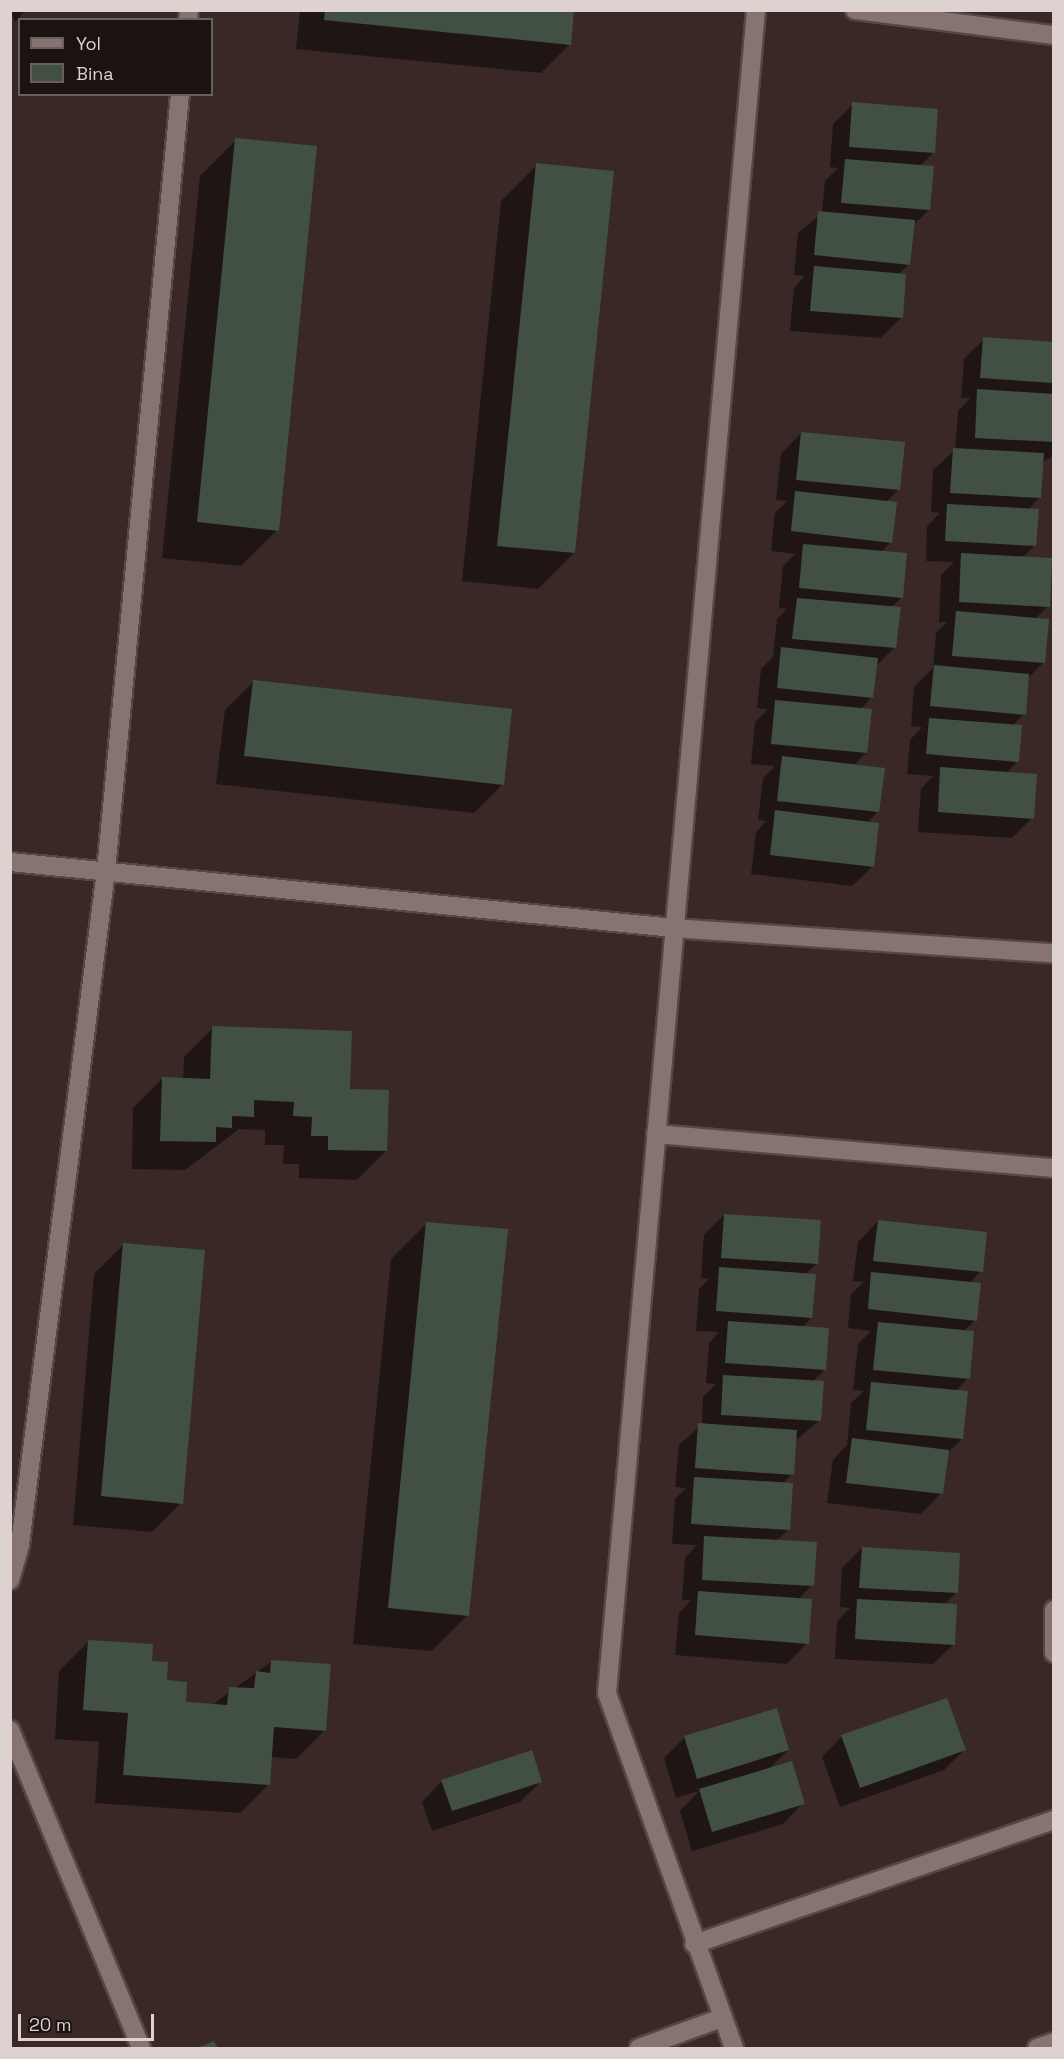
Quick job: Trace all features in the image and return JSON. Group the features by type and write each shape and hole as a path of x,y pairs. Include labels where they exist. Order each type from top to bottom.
{"street":[{"path":"734,2049 694,1944 607,1693 756,10"},
{"path":"855,10 1053,35"},
{"path":"10,1580 106,871 180,96"},
{"path":"10,862 673,928 1053,952"},
{"path":"656,1134 1053,1168"},
{"path":"1053,1610 1053,1653"},
{"path":"10,1730 141,2049"},
{"path":"694,1944 1053,1820"},
{"path":"639,2049 722,2018"},
{"path":"1037,2049 1053,2042"}],"building":[{"path":"325,10 574,10 571,45 324,20"},
{"path":"852,102 938,109 935,153 849,147"},
{"path":"235,138 317,146 279,531 197,522"},
{"path":"845,159 934,166 930,210 841,203"},
{"path":"536,163 614,171 575,553 497,546"},
{"path":"818,211 915,220 910,265 814,255"},
{"path":"814,266 906,274 903,318 810,311"},
{"path":"983,337 1054,342 1054,383 980,378"},
{"path":"977,389 1054,394 1054,442 975,438"},
{"path":"801,432 905,442 900,490 796,480"},
{"path":"953,448 1044,453 1041,498 950,493"},
{"path":"795,491 897,502 892,543 791,531"},
{"path":"947,504 1039,509 1036,546 945,541"},
{"path":"803,544 907,553 903,598 799,588"},
{"path":"961,553 1052,558 1050,607 959,602"},
{"path":"797,598 901,607 896,648 792,639"},
{"path":"956,611 1049,619 1045,663 952,656"},
{"path":"781,647 878,658 873,698 777,688"},
{"path":"934,665 1029,674 1026,715 930,706"},
{"path":"253,680 512,709 504,785 244,756"},
{"path":"775,700 872,709 867,753 771,744"},
{"path":"929,718 1022,725 1019,762 926,754"},
{"path":"782,756 885,768 879,812 777,801"},
{"path":"940,767 1037,774 1034,819 938,812"},
{"path":"775,810 879,823 874,867 770,855"},
{"path":"212,1026 352,1031 350,1089 389,1090 387,1151 328,1150 328,1136 311,1136 312,1117 293,1116 294,1102 254,1100 254,1117 232,1116 232,1128 216,1127 216,1142 160,1141 162,1077 210,1079"},
{"path":"724,1214 821,1220 818,1264 721,1258"},
{"path":"878,1220 987,1232 983,1272 873,1261"},
{"path":"426,1222 508,1229 469,1616 388,1608"},
{"path":"123,1243 205,1250 183,1504 101,1496"},
{"path":"719,1267 816,1274 812,1318 716,1311"},
{"path":"871,1272 981,1283 977,1321 868,1309"},
{"path":"728,1321 829,1328 826,1370 725,1363"},
{"path":"878,1322 974,1331 970,1379 873,1370"},
{"path":"723,1375 824,1381 821,1421 721,1415"},
{"path":"871,1382 968,1391 963,1439 866,1430"},
{"path":"698,1423 797,1430 794,1475 695,1468"},
{"path":"852,1438 949,1450 943,1494 846,1483"},
{"path":"694,1477 793,1483 790,1530 691,1524"},
{"path":"704,1536 817,1542 814,1586 702,1580"},
{"path":"862,1547 960,1553 958,1593 859,1588"},
{"path":"698,1591 812,1599 809,1644 695,1635"},
{"path":"857,1599 957,1604 955,1645 855,1639"},
{"path":"88,1640 153,1644 152,1661 168,1662 167,1680 187,1682 186,1702 227,1705 229,1687 254,1688 256,1671 270,1673 271,1660 331,1664 326,1731 274,1727 270,1785 123,1775 128,1713 83,1710"},
{"path":"947,1698 966,1750 860,1788 841,1735"},
{"path":"777,1708 789,1750 697,1779 684,1736"},
{"path":"532,1750 542,1782 452,1811 441,1780"},
{"path":"792,1761 805,1804 712,1832 699,1789"},
{"path":"214,2041 218,2048 197,2048"}]}
